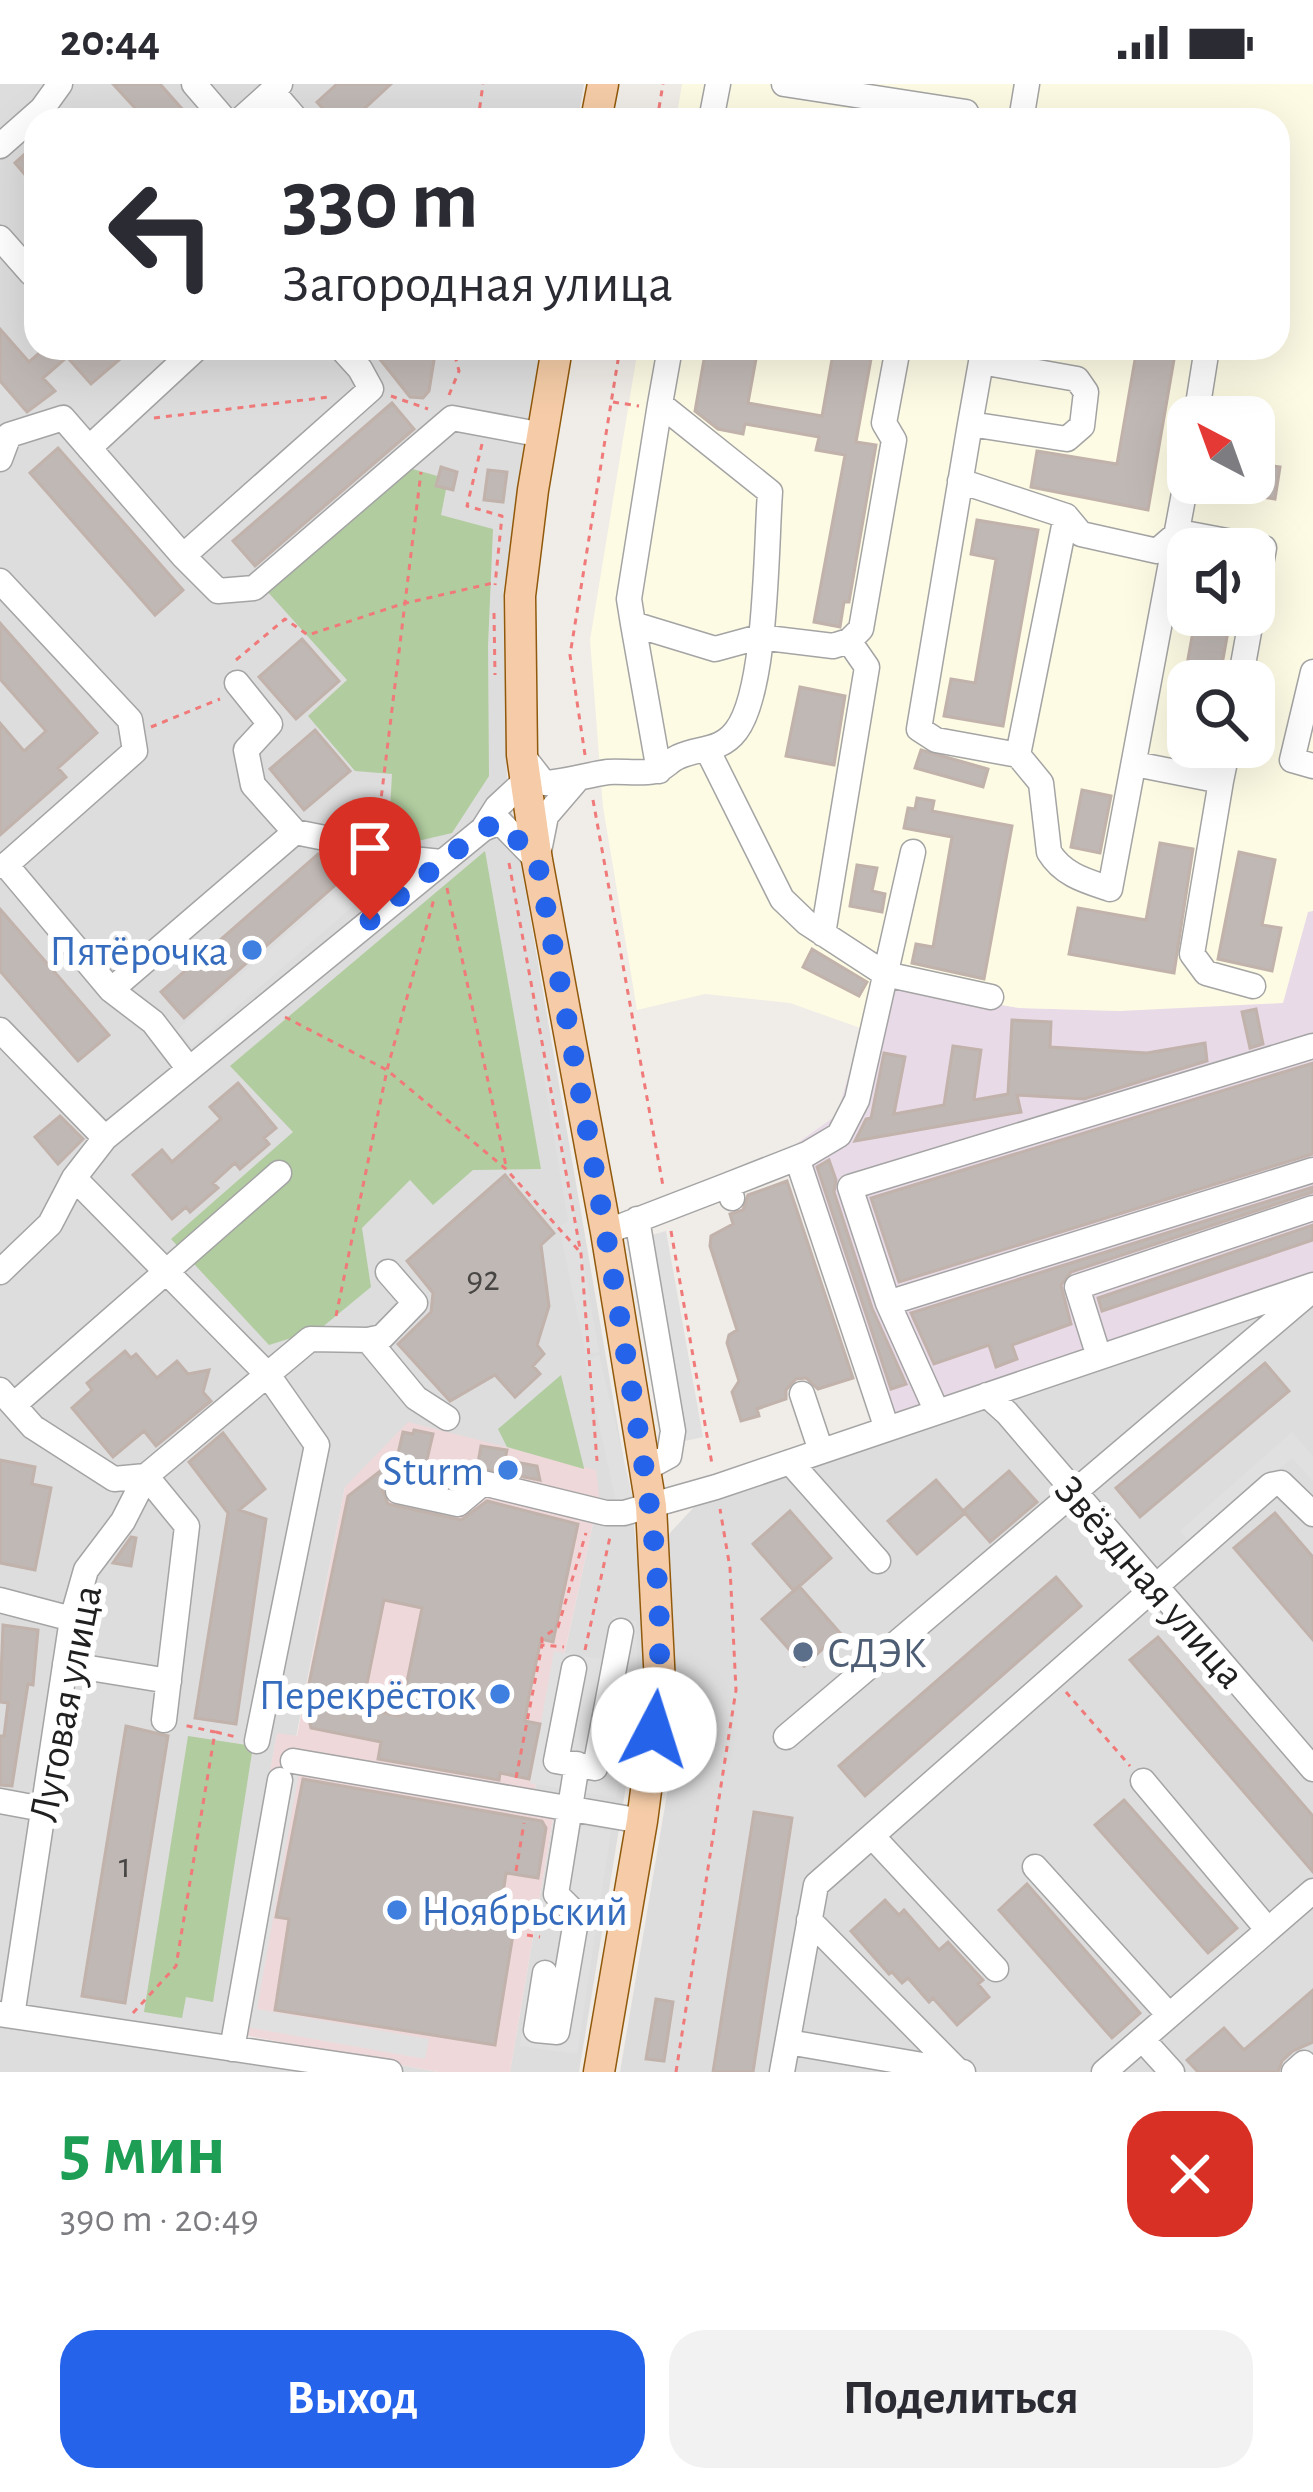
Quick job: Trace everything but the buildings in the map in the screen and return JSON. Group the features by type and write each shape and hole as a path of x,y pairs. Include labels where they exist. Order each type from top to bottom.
{"main road":[{"path":"555,360 520,596 523,862 607,1232 651,1506 660,1684 599,2072"}],"street":[{"path":"194,84 214,108"},
{"path":"784,84 937,106"},
{"path":"254,108 276,88"},
{"path":"0,238 24,265"},
{"path":"88,448 184,360"},
{"path":"183,556 371,389 352,360"},
{"path":"658,771 628,599 668,360"},
{"path":"633,623 715,650 759,638 833,646 849,641 861,629 894,440 884,423 896,360"},
{"path":"981,360 919,728 935,740 1018,755 1041,783 1048,852 1053,860 1077,878 1110,890 1167,597"},
{"path":"970,424 1067,439 1082,426 1086,392 1076,379 1002,360"},
{"path":"1199,396 1205,360"},
{"path":"0,1272 50,1224 74,1178 105,1138 483,829 524,768 544,783 577,781 607,772 658,771 680,755 708,751 736,732 752,696 770,493 659,406"},
{"path":"3,440 63,418 218,591 254,588 425,441 446,416 542,435"},
{"path":"960,481 1066,516 1081,534 1157,551 1167,542"},
{"path":"1018,755 1066,516"},
{"path":"0,581 130,720 136,751 3,866 111,990 153,1022 189,1069"},
{"path":"823,934 867,667 849,641"},
{"path":"1313,672 1292,760 1313,766"},
{"path":"237,683 270,724 246,750 253,785 295,832 374,855 442,865"},
{"path":"708,751 782,899 823,934 885,974 991,997"},
{"path":"1136,764 1221,782"},
{"path":"1224,768 1192,954 1206,974 1252,986"},
{"path":"523,862 546,816 577,781"},
{"path":"483,829 500,822 523,862"},
{"path":"111,990 295,832"},
{"path":"607,1232 730,1192 839,1135 857,1100 913,852"},
{"path":"0,1030 105,1138"},
{"path":"937,1412 888,1303 850,1187 1313,1046"},
{"path":"797,1158 887,1429"},
{"path":"888,1303 1313,1170"},
{"path":"279,1173 169,1271 8,1397 33,1427 114,1479 146,1476 310,1340 382,1337 415,1303 388,1272"},
{"path":"74,1178 268,1376 317,1445 257,1741"},
{"path":"1099,1358 1077,1287 1313,1208"},
{"path":"637,1220 673,1431 669,1456 645,1469"},
{"path":"398,1491 458,1504 483,1484 624,1513 1313,1288"},
{"path":"786,1737 1313,1288"},
{"path":"368,1340 416,1398 447,1418"},
{"path":"802,1394 821,1451"},
{"name":"Звёздная улица","path":"987,1395 1313,1769"},
{"path":"790,1462 878,1561"},
{"path":"146,1476 187,1526 164,1720"},
{"name":"Луговая улица","path":"6,2015 72,1619 86,1570 123,1521 146,1476"},
{"path":"782,2072 815,1885 1271,1486 1291,1489 1313,1514"},
{"path":"0,1600 72,1619"},
{"path":"574,1667 556,1761 596,1768 621,1630"},
{"path":"65,1664 169,1681"},
{"path":"545,1973 536,2030 557,2032 577,1915 556,1894 577,1764"},
{"path":"237,2057 286,1771 642,1821"},
{"path":"1143,1781 1268,1930"},
{"path":"0,1801 43,1809"},
{"path":"872,1836 996,1969"},
{"path":"1035,1867 1169,2015"},
{"path":"1104,2072 1313,1891"},
{"path":"809,1919 962,2072"},
{"path":"6,2015 237,2057 390,2072"},
{"path":"1142,2039 1172,2072"},
{"path":"788,2042 962,2072"},
{"path":"1294,2072 1304,2063 1312,2072"}],"path":[{"path":"371,389 446,416 459,371 456,360"},
{"path":"116,423 328,397"},
{"path":"611,401 659,406"},
{"path":"487,424 467,506 502,516 495,583 495,687"},
{"path":"374,855 425,441"},
{"path":"133,734 232,694 237,683 225,670 285,619 308,635 402,604 495,583"},
{"path":"523,862 581,1254 597,1461"},
{"path":"332,1337 387,1070 442,865"},
{"path":"442,865 506,1169"},
{"path":"262,1006 387,1070 506,1169 581,1254"},
{"path":"542,1645 542,1638 557,1627 593,1508"},
{"path":"1054,1678 1143,1781"},
{"path":"116,2032 176,1966 214,1732 164,1720"},
{"path":"516,1870 525,1821"},
{"path":"527,1934 540,1937"}],"shaded area":[{"path":"0,84 584,84 580,108 24,108 24,360 540,360 503,594 507,783 632,1508 642,1605 643,1683 579,2072 510,2072 557,1796 534,1793 599,1496 345,1487 296,1737 277,1734 223,2032 438,2072 0,2072"},
{"path":"682,84 1313,84 1313,911 1308,912 1283,1003 1120,1011 1019,1008 875,984 863,1029 790,1003 705,994 637,1010 603,807 590,640 636,360 1290,360 1290,108 678,108"},
{"path":"356,874 389,875 192,1046 177,1030"},
{"path":"1313,911 1313,1275 886,1420 796,1144 837,1115 875,984 1019,1008 1120,1011"},
{"path":"547,1059 599,1352 586,1355 559,1227 568,1221 541,1060"},
{"path":"666,1231 703,1437 680,1442 645,1237"},
{"path":"1313,1296 1313,2072 620,2072 678,1729 669,1534 694,1507 1096,1365"},
{"path":"599,1355 633,1499 616,1502 585,1360"},
{"path":"408,1422 596,1470 599,1496 534,1792 557,1795 510,2072 438,2072 223,2031 277,1733 297,1736 345,1487"},
{"path":"1292,1432 1313,1456 1313,1481 1292,1458 1192,1545 1180,1531"},
{"path":"613,1616 636,1621 638,1678 616,1798 530,1783 554,1651 605,1660"},
{"path":"274,1769 299,1773 257,2009 429,2039 425,2059 229,2024"},
{"path":"553,1822 611,1831 577,2054 520,2046 532,1964 561,1968 567,1921 539,1917"}],"green space":[{"path":"409,468 448,479 441,515 493,529 489,776 452,833 388,848 392,774 355,771 308,716 347,680 266,590"},
{"path":"485,851 541,1169 473,1170 433,1205 410,1180 362,1228 371,1287 320,1329 269,1345 171,1239 293,1132 230,1066"},
{"path":"561,1375 584,1469 507,1447 498,1429"},
{"path":"188,1736 253,1746 213,2002 186,1997 182,2018 144,2012"}],"place":[{"name":"Пятёрочка","path":"252,950"},
{"name":"Sturm","path":"508,1470"},
{"name":"СДЭК","path":"803,1652"},
{"name":"Перекрёсток","path":"500,1694"},
{"name":"Ноябрьский","path":"397,1910"}],"route":[{"path":"370,920 483,829 500,822 537,860 607,1232 651,1506 660,1684 654,1730"}]}
